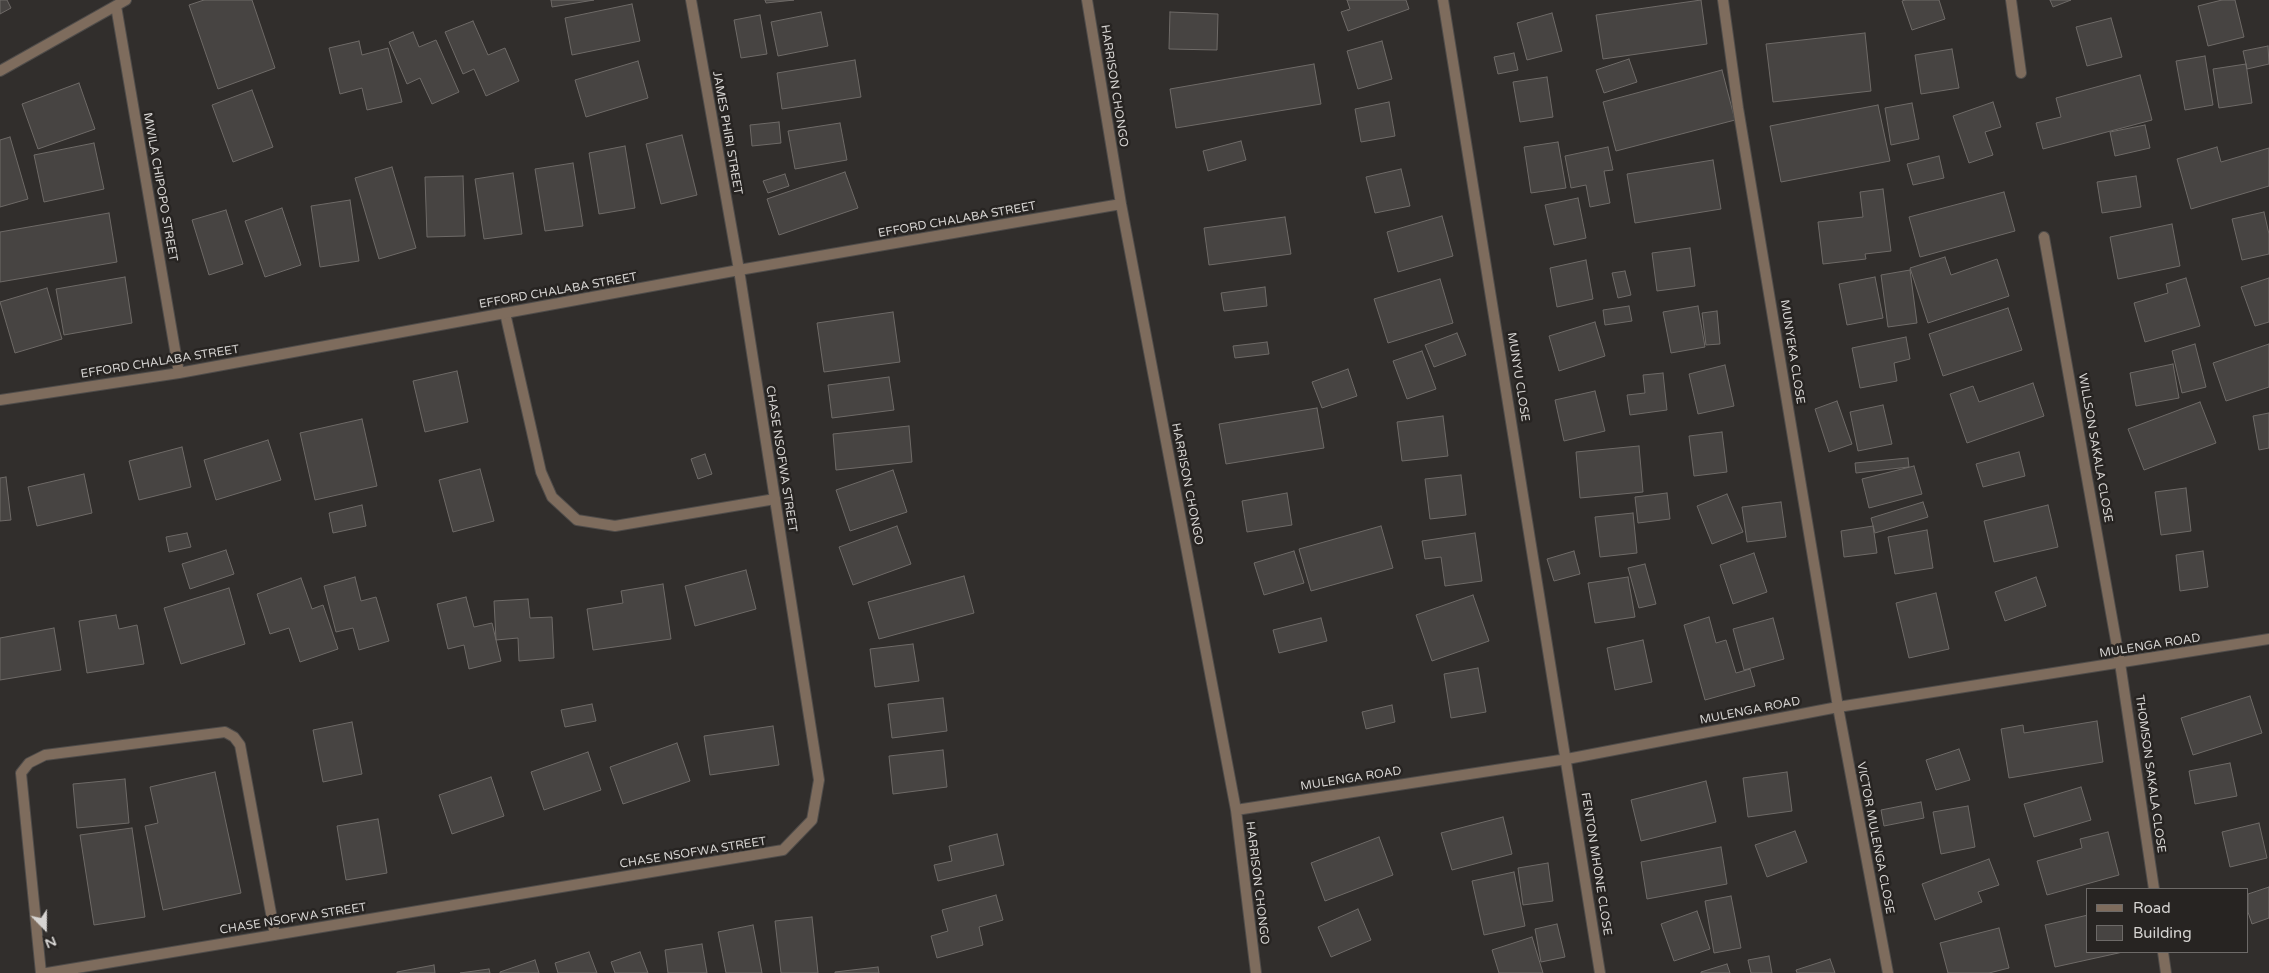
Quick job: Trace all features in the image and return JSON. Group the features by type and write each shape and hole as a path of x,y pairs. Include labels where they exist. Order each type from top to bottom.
{"street":[{"path":"0,71 126,0"},
{"name":"JAMES PHIRI STREET","path":"691,0 739,270"},
{"name":"HARRISON CHONGO","path":"1087,0 1121,204 1236,810 1256,973"},
{"name":"MUNYU CLOSE","path":"1443,0 1567,759"},
{"name":"MUNYEKA CLOSE","path":"1723,0 1738,108 1838,707"},
{"path":"2011,0 2021,73"},
{"name":"MWILA CHIPOPO STREET","path":"116,6 179,372"},
{"name":"EFFORD CHALABA STREET","path":"0,400 179,372 739,270 1121,204"},
{"name":"WILLSON SAKALA CLOSE","path":"2044,238 2120,663"},
{"name":"CHASE NSOFWA STREET","path":"46,973 783,850 812,820 819,780 739,270"},
{"path":"505,313 541,472 552,497 577,520 615,526 775,499"},
{"name":"MULENGA ROAD","path":"1236,810 1567,759 1838,707 2269,639"},
{"name":"THOMSON SAKALA CLOSE","path":"2120,663 2154,888"},
{"name":"VICTOR MULENGA CLOSE","path":"1838,707 1888,973"},
{"path":"41,973 21,773 29,762 45,755 225,732 234,737 240,745 276,935"},
{"name":"FENTON MHONE CLOSE","path":"1567,759 1600,973"},
{"path":"2163,953 2166,973"}],"building":[{"path":"0,0 7,0 11,8 0,14"},
{"path":"204,0 252,0 275,68 218,89 189,5"},
{"path":"551,0 594,0 552,7"},
{"path":"765,0 794,0 766,3"},
{"path":"1347,0 1406,0 1409,9 1348,31 1341,12 1350,9"},
{"path":"1701,0 1707,44 1603,59 1596,15"},
{"path":"1939,0 1945,19 1912,30 1902,1"},
{"path":"2050,0 2071,0 2053,7"},
{"path":"2222,0 2235,0 2244,37 2208,46 2198,6"},
{"path":"632,4 640,41 572,55 565,18"},
{"path":"821,12 828,46 778,56 771,22"},
{"path":"1170,12 1218,14 1217,50 1169,49"},
{"path":"1552,13 1562,51 1527,60 1517,23"},
{"path":"760,15 767,54 741,58 734,20"},
{"path":"2111,18 2122,57 2087,66 2076,27"},
{"path":"473,21 488,55 505,48 519,81 486,96 474,69 463,74 445,32"},
{"path":"413,32 419,47 436,40 459,92 432,104 420,78 407,84 389,42"},
{"path":"1865,33 1871,91 1773,102 1766,44"},
{"path":"359,41 362,55 388,48 402,102 367,110 362,88 340,94 329,48"},
{"path":"1382,41 1392,79 1358,89 1347,51"},
{"path":"2268,46 2269,64 2247,69 2243,51"},
{"path":"1952,49 1959,88 1921,94 1915,55"},
{"path":"1514,53 1518,70 1498,74 1494,57"},
{"path":"2205,56 2213,105 2185,110 2176,61"},
{"path":"1629,59 1637,82 1604,93 1596,70"},
{"path":"855,60 861,97 782,109 777,73"},
{"path":"638,61 648,98 586,117 575,80"},
{"path":"1314,64 1321,104 1176,128 1170,89"},
{"path":"2246,64 2252,103 2219,108 2213,69"},
{"path":"1722,70 1735,120 1616,151 1603,102"},
{"path":"2140,75 2152,120 2043,149 2036,123 2061,117 2056,98"},
{"path":"1547,77 1553,117 1520,122 1513,82"},
{"path":"79,83 95,129 38,149 22,104"},
{"path":"252,90 273,147 233,162 212,105"},
{"path":"1389,102 1395,136 1361,142 1355,109"},
{"path":"1993,102 2001,127 1985,132 1993,155 1969,163 1953,116"},
{"path":"1912,103 1919,139 1891,145 1885,108"},
{"path":"1878,105 1890,161 1781,182 1770,126"},
{"path":"779,122 781,143 752,146 750,125"},
{"path":"840,123 847,160 795,169 788,131"},
{"path":"2145,125 2150,148 2115,156 2110,132"},
{"path":"682,135 697,195 661,204 646,144"},
{"path":"10,137 28,199 0,207 0,140"},
{"path":"1241,141 1246,160 1208,171 1203,151"},
{"path":"1558,142 1566,188 1531,193 1524,147"},
{"path":"94,143 104,189 44,202 34,155"},
{"path":"625,146 635,208 599,214 589,153"},
{"path":"1608,147 1613,170 1604,171 1610,203 1590,207 1586,185 1571,188 1565,156"},
{"path":"2217,147 2221,162 2269,148 2269,186 2191,209 2177,159"},
{"path":"1939,156 1944,178 1913,185 1907,164"},
{"path":"1713,160 1721,209 1635,223 1627,174"},
{"path":"573,163 583,226 545,231 535,169"},
{"path":"392,167 416,248 379,259 355,178"},
{"path":"1401,169 1410,206 1375,213 1366,177"},
{"path":"845,172 858,208 779,235 767,199"},
{"path":"513,173 522,234 484,239 475,179"},
{"path":"785,174 789,186 768,193 763,181"},
{"path":"463,176 465,236 427,237 425,177"},
{"path":"2136,176 2141,207 2102,213 2097,182"},
{"path":"1883,189 1891,251 1865,254 1866,259 1823,264 1818,222 1863,217 1860,192"},
{"path":"2004,192 2015,231 1920,257 1909,217"},
{"path":"1578,198 1586,238 1554,245 1545,205"},
{"path":"350,200 359,261 320,267 311,206"},
{"path":"282,208 301,265 265,277 245,221"},
{"path":"226,210 243,264 209,275 192,220"},
{"path":"2264,212 2269,234 2269,254 2242,260 2232,219"},
{"path":"109,213 117,262 0,282 0,232"},
{"path":"1442,216 1453,256 1398,272 1387,232"},
{"path":"1285,217 1291,254 1209,265 1204,228"},
{"path":"2172,224 2180,266 2118,279 2110,237"},
{"path":"1690,248 1695,286 1657,291 1652,253"},
{"path":"1945,257 1951,275 1997,259 2009,296 1928,323 1910,268"},
{"path":"1586,260 1593,299 1557,307 1550,268"},
{"path":"1910,270 1917,323 1888,327 1881,275"},
{"path":"1625,271 1631,295 1618,298 1612,273"},
{"path":"125,277 132,323 64,335 56,289"},
{"path":"1875,277 1883,318 1847,325 1839,284"},
{"path":"2186,278 2200,326 2145,342 2134,303 2168,293 2166,284"},
{"path":"2269,278 2269,322 2255,326 2241,287"},
{"path":"1440,279 1453,323 1388,343 1374,299"},
{"path":"1265,287 1267,306 1224,311 1221,293"},
{"path":"47,288 62,339 15,353 0,302"},
{"path":"1629,306 1632,321 1605,325 1603,310"},
{"path":"1698,306 1705,347 1671,353 1663,312"},
{"path":"2008,308 2022,350 1943,376 1929,334"},
{"path":"1717,311 1720,344 1706,345 1702,313"},
{"path":"893,312 900,362 824,372 817,323"},
{"path":"1595,322 1605,356 1559,371 1549,336"},
{"path":"1457,333 1466,355 1434,367 1425,345"},
{"path":"1906,337 1910,359 1894,363 1897,381 1860,388 1852,348"},
{"path":"1267,342 1269,354 1235,358 1233,346"},
{"path":"2195,344 2206,387 2182,393 2172,351"},
{"path":"2269,344 2269,387 2226,401 2213,363"},
{"path":"1422,351 1436,389 1407,399 1393,361"},
{"path":"2173,364 2179,398 2136,406 2130,373"},
{"path":"1725,365 1734,406 1698,414 1689,374"},
{"path":"1348,369 1357,396 1322,408 1312,382"},
{"path":"457,371 468,422 425,432 413,381"},
{"path":"1663,373 1667,410 1630,415 1627,395 1645,393 1643,375"},
{"path":"889,377 894,410 832,418 828,385"},
{"path":"2033,383 2044,416 1967,443 1950,394 1973,386 1979,402"},
{"path":"1595,391 1605,431 1564,441 1555,400"},
{"path":"1837,401 1852,444 1829,452 1815,409"},
{"path":"2200,402 2216,443 2144,470 2128,429"},
{"path":"1883,405 1892,444 1858,451 1850,412"},
{"path":"1317,408 1324,448 1226,464 1219,424"},
{"path":"2269,413 2269,448 2259,450 2253,416"},
{"path":"1443,416 1448,456 1402,461 1397,422"},
{"path":"362,419 377,486 315,500 300,433"},
{"path":"909,426 912,462 836,470 833,434"},
{"path":"1722,432 1727,472 1694,476 1689,436"},
{"path":"268,440 281,480 216,500 204,460"},
{"path":"1639,446 1643,492 1580,498 1576,452"},
{"path":"182,447 191,487 139,500 129,461"},
{"path":"2019,452 2025,476 1983,487 1976,464"},
{"path":"705,454 712,474 698,479 691,459"},
{"path":"1908,458 1909,467 1856,473 1855,463"},
{"path":"1914,466 1922,494 1869,508 1862,479"},
{"path":"480,469 494,521 453,532 439,480"},
{"path":"893,470 907,512 850,531 836,490"},
{"path":"84,474 92,513 37,526 28,487"},
{"path":"1461,475 1466,515 1430,519 1425,479"},
{"path":"6,477 11,520 0,521 0,478"},
{"path":"2186,488 2191,531 2161,535 2155,492"},
{"path":"1287,493 1292,525 1247,532 1242,501"},
{"path":"1667,493 1670,519 1638,523 1635,497"},
{"path":"1727,494 1743,532 1712,544 1697,506"},
{"path":"1781,502 1786,537 1747,542 1742,507"},
{"path":"1923,502 1928,517 1875,533 1871,518"},
{"path":"362,505 366,526 333,533 329,513"},
{"path":"2048,505 2058,547 1994,562 1984,521"},
{"path":"1633,513 1637,553 1600,557 1595,517"},
{"path":"897,526 911,564 853,585 839,547"},
{"path":"1381,526 1393,568 1311,591 1299,549"},
{"path":"1873,526 1877,553 1844,557 1841,531"},
{"path":"1927,530 1933,568 1895,574 1888,537"},
{"path":"187,533 191,547 169,552 166,537"},
{"path":"1475,533 1482,581 1445,586 1441,557 1425,559 1422,541"},
{"path":"226,550 234,574 190,589 182,564"},
{"path":"1294,551 1304,583 1264,595 1254,563"},
{"path":"1574,551 1580,574 1554,581 1547,559"},
{"path":"2203,551 2208,587 2180,591 2176,555"},
{"path":"1754,553 1767,592 1733,604 1720,565"},
{"path":"1645,564 1656,604 1639,608 1628,568"},
{"path":"746,570 756,609 695,626 685,586"},
{"path":"964,576 974,613 879,639 868,602"},
{"path":"355,577 361,601 376,597 389,641 359,650 353,628 336,632 324,586"},
{"path":"1628,577 1635,617 1595,623 1588,583"},
{"path":"2036,577 2046,606 2005,621 1995,592"},
{"path":"301,578 312,609 323,605 338,649 300,662 289,628 270,634 257,594"},
{"path":"663,584 671,639 593,650 587,609 623,603 621,591"},
{"path":"229,588 245,644 181,664 164,608"},
{"path":"1936,593 1949,649 1909,658 1896,603"},
{"path":"1473,595 1489,641 1432,661 1416,615"},
{"path":"466,597 474,627 492,623 501,661 469,669 464,645 448,649 437,604"},
{"path":"528,599 530,618 552,617 554,658 519,661 518,638 496,640 494,601"},
{"path":"116,615 119,629 137,625 144,664 87,673 79,621"},
{"path":"1709,617 1716,643 1726,640 1736,673 1750,669 1755,686 1705,700 1684,625"},
{"path":"1321,618 1327,641 1279,653 1273,630"},
{"path":"1773,618 1784,659 1744,670 1733,629"},
{"path":"54,628 61,670 0,680 0,638"},
{"path":"1643,640 1652,682 1615,690 1607,648"},
{"path":"913,644 919,681 875,687 870,649"},
{"path":"1478,668 1486,712 1451,718 1444,674"},
{"path":"2250,696 2262,733 2193,755 2181,718"},
{"path":"943,698 947,731 892,738 888,704"},
{"path":"592,704 596,721 565,727 561,710"},
{"path":"1392,705 1395,722 1366,729 1362,712"},
{"path":"2097,721 2103,762 2009,778 2001,729 2023,725 2024,733"},
{"path":"352,722 362,774 323,782 313,730"},
{"path":"773,726 779,765 710,775 704,736"},
{"path":"677,743 690,781 623,804 610,767"},
{"path":"1959,749 1970,780 1936,790 1926,760"},
{"path":"943,750 947,787 893,794 889,756"},
{"path":"588,752 601,790 544,810 531,772"},
{"path":"2230,763 2237,796 2195,804 2189,771"},
{"path":"215,772 241,893 163,910 145,826 158,823 150,787"},
{"path":"1787,772 1792,811 1748,817 1743,778"},
{"path":"491,777 504,816 452,834 439,795"},
{"path":"125,779 129,823 77,828 73,784"},
{"path":"1706,781 1716,822 1641,841 1631,800"},
{"path":"2081,787 2091,820 2034,837 2024,804"},
{"path":"1921,802 1924,818 1884,826 1881,810"},
{"path":"1968,806 1975,847 1941,854 1933,812"},
{"path":"1503,817 1512,854 1452,870 1441,833"},
{"path":"378,819 387,873 346,880 337,826"},
{"path":"2259,823 2267,858 2230,867 2222,832"},
{"path":"132,828 145,917 94,925 80,835"},
{"path":"1795,831 1807,862 1767,877 1755,845"},
{"path":"2108,832 2119,875 2047,895 2037,861 2082,848 2080,839"},
{"path":"997,834 1004,865 938,881 934,865 952,861 949,846"},
{"path":"1379,837 1393,875 1325,901 1311,863"},
{"path":"1721,847 1727,884 1647,899 1641,862"},
{"path":"1989,859 1999,885 1978,892 1982,902 1935,920 1922,884"},
{"path":"1548,863 1553,901 1523,905 1518,868"},
{"path":"1514,872 1525,926 1484,935 1472,881"},
{"path":"2269,887 2269,918 2252,924 2249,915 2249,894"},
{"path":"996,895 1003,920 979,927 983,945 937,958 931,936 948,931 942,910"},
{"path":"1731,896 1741,948 1714,953 1705,901"},
{"path":"1358,909 1371,940 1331,957 1318,927"},
{"path":"1697,911 1710,949 1674,961 1661,924"},
{"path":"2086,915 2086,953 2118,953 2055,967 2045,925"},
{"path":"812,917 818,973 781,973 775,921"},
{"path":"1557,924 1565,957 1541,962 1535,929"},
{"path":"753,925 762,973 726,973 718,932"},
{"path":"1999,928 2009,968 1989,973 1948,973 1940,943"},
{"path":"1532,937 1543,973 1499,973 1492,950"},
{"path":"702,944 707,973 668,973 665,950"},
{"path":"589,952 597,973 558,973 555,963"},
{"path":"640,952 648,973 615,973 611,962"},
{"path":"1769,956 1772,973 1751,973 1748,960"},
{"path":"1830,959 1835,973 1797,973 1796,970"},
{"path":"535,960 539,973 500,973 500,972"},
{"path":"1727,964 1730,973 1701,973 1701,972"},
{"path":"434,965 435,973 397,973 397,972"},
{"path":"878,967 879,973 835,973 835,972"},
{"path":"489,969 490,973 460,973"}]}
